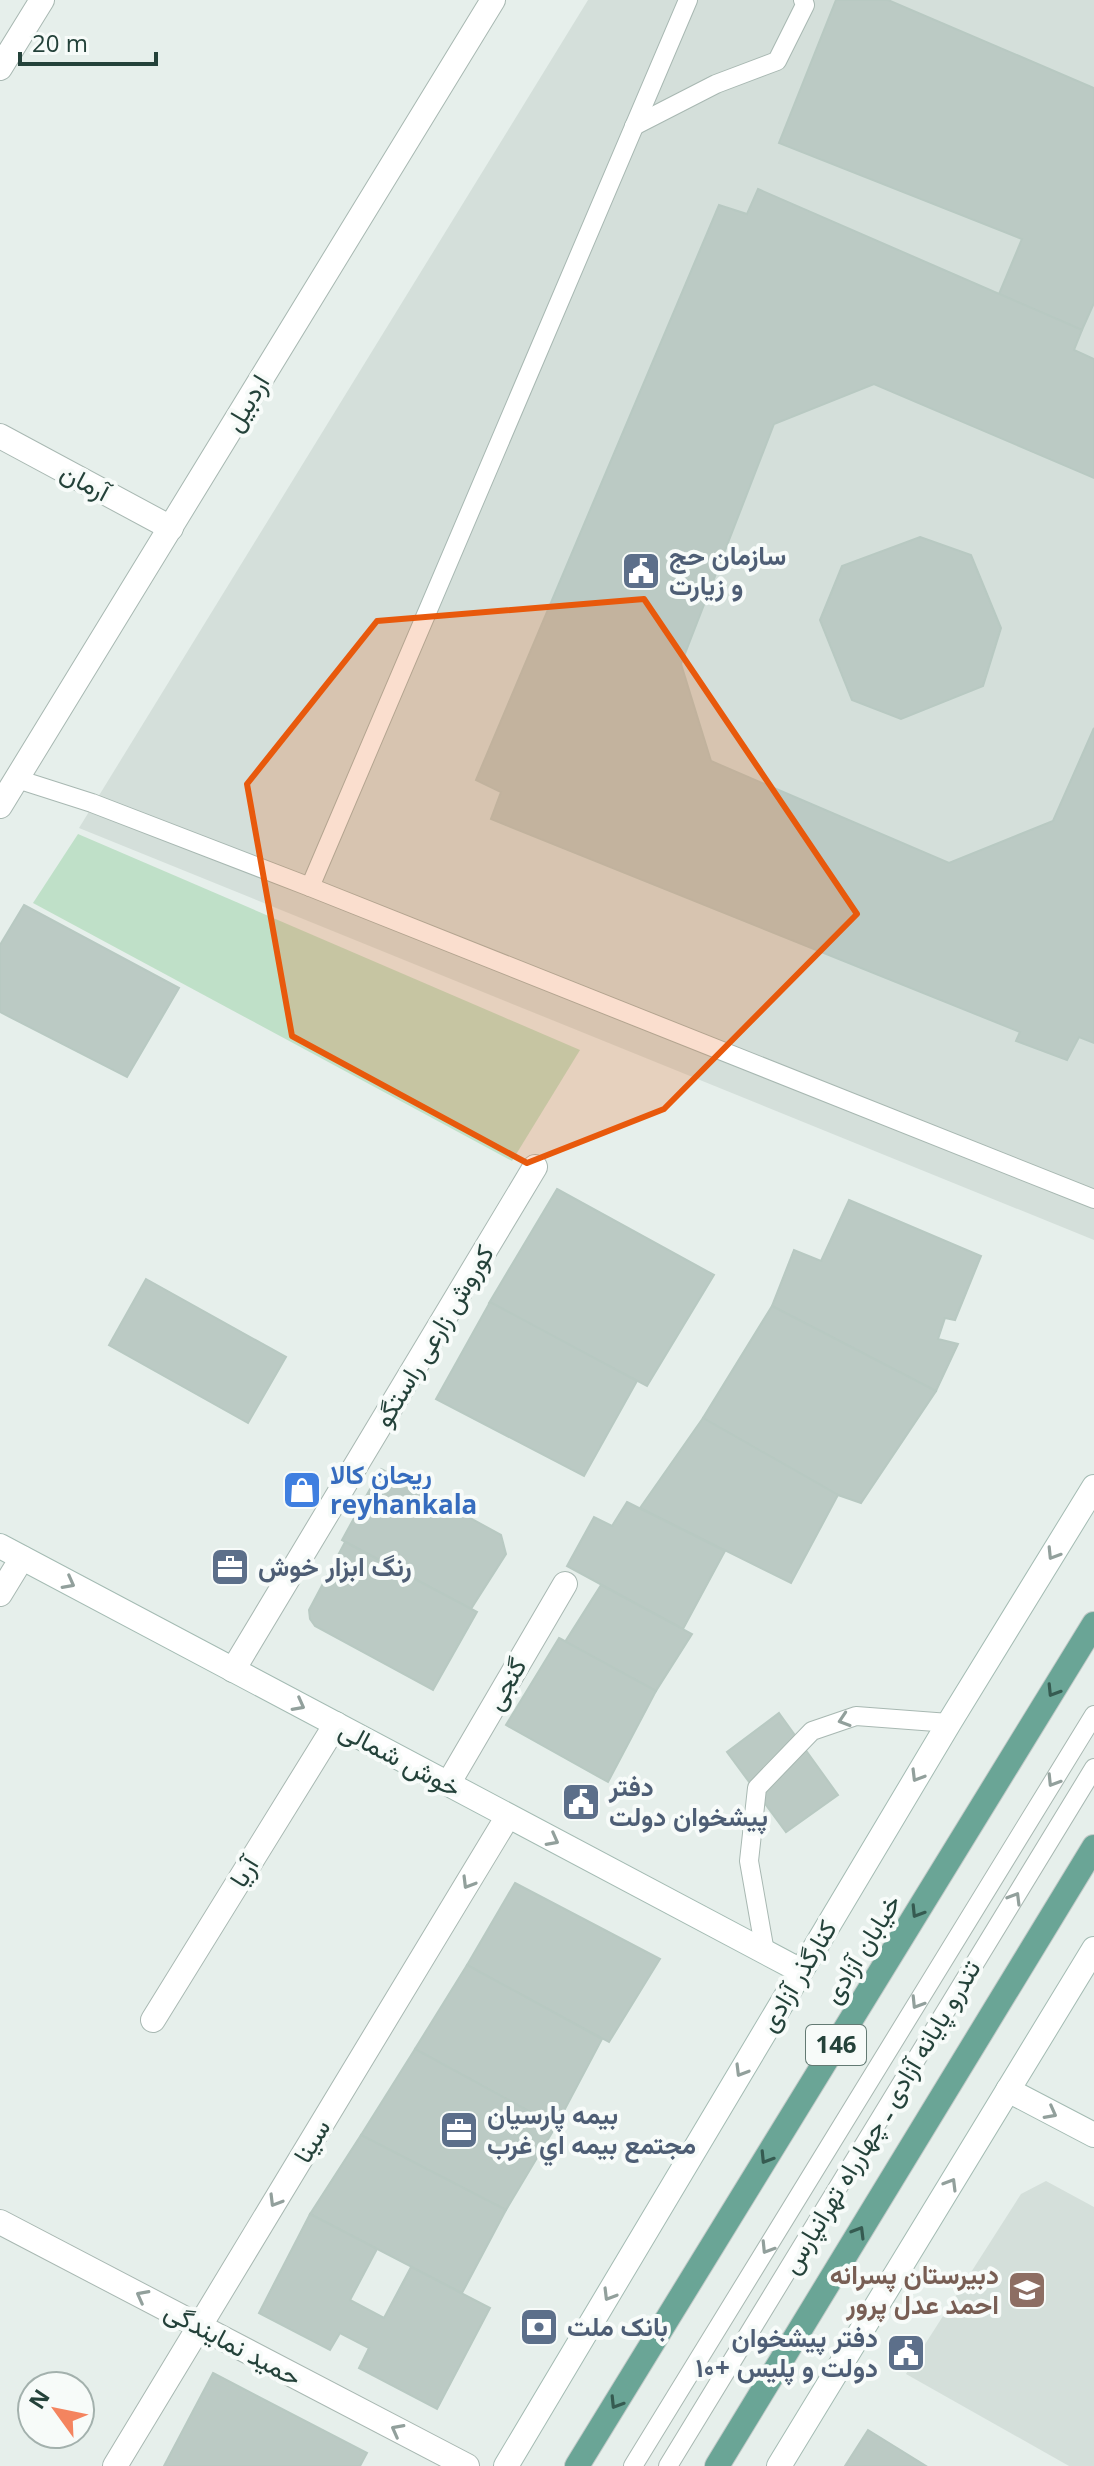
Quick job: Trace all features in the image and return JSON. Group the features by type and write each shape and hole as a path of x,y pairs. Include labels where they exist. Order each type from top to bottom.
{"main road":[{"name":"خیابان آزادی","path":"577,2466 1094,1624"},
{"path":"717,2466 1094,1847"}],"street":[{"path":"0,68 42,0"},
{"name":"اردبیل","path":"0,806 493,0"},
{"name":"آرمان","path":"0,436 171,528"},
{"name":"کوروش زارعی راستگو","path":"233,1670 535,1167"},
{"name":"کنارگذر آزادی","path":"506,2466 949,1723 1094,1487"},
{"name":"خوش شمالی","path":"0,1546 801,1971"},
{"path":"0,1594 22,1558"},
{"name":"گنجی","path":"448,1784 565,1584"},
{"name":"آریا","path":"153,2020 336,1724"},
{"name":"سینا","path":"115,2466 508,1816"},
{"path":"779,2466 1094,1949"},
{"path":"1008,2090 1094,2135"},
{"name":"حمید نمایندگی","path":"0,2222 467,2466"}],"lane":[{"path":"310,887 688,0"},
{"path":"634,126 716,84 777,61 805,5 803,0"},
{"path":"17,779 92,803 310,887 1094,1199"},
{"path":"633,2466 1094,1715"},
{"path":"765,1952 749,1861 757,1788 812,1731 856,1716 949,1723"},
{"name":"تندرو پایانه آزادی ـ چهارراه تهرانپارس","path":"668,2466 1094,1768"}],"highlighted area":[{"path":"644,599 739,744 857,914 664,1109 527,1163 292,1036 247,784 377,621"}],"shaded area":[{"path":"588,0 1094,0 1094,1240 79,828"},
{"name":"دبیرستان پسرانه احمد عدل پرور","path":"1046,2181 1094,2207 1094,2466 1069,2466 906,2374 1021,2194"}],"green space":[{"path":"78,834 580,1050 512,1161 33,903"}],"building":[{"path":"836,0 888,0 1094,88 1094,303 1082,330 999,294 1022,239 779,143"},
{"name":"سازمان حج و زیارت","path":"758,189 1082,330 1074,350 1094,359 1094,478 874,384 774,424 681,664 711,761 949,863 1053,821 1094,728 1094,1043 1079,1037 1067,1060 1016,1041 1020,1032 491,819 501,792 476,780 719,205 747,214"},
{"path":"920,537 971,555 1001,628 983,686 901,719 852,700 820,620 842,566"},
{"path":"24,905 179,988 127,1077 0,1012 0,945"},
{"path":"557,1189 714,1275 647,1386 489,1303"},
{"path":"849,1200 981,1256 955,1320 945,1318 938,1339 958,1344 936,1391 772,1306 794,1250 821,1261"},
{"path":"146,1279 286,1357 248,1423 109,1345"},
{"path":"490,1302 637,1381 584,1476 436,1399"},
{"path":"772,1306 936,1391 861,1503 838,1495 703,1418"},
{"path":"703,1418 838,1495 791,1583 640,1508"},
{"path":"381,1469 501,1535 506,1554 471,1609 342,1540"},
{"path":"627,1502 725,1551 683,1629 567,1566 594,1517 612,1526"},
{"path":"345,1542 477,1612 433,1690 315,1626 310,1619 309,1610"},
{"path":"601,1585 692,1634 656,1691 565,1642"},
{"path":"559,1638 656,1691 608,1782 506,1725"},
{"path":"779,1713 838,1795 786,1832 727,1752"},
{"path":"515,1883 660,1959 609,2042 467,1965"},
{"path":"467,1965 602,2039 556,2126 415,2049"},
{"name":"بيمه پارسيان مجتمع بيمه اي غرب","path":"415,2049 556,2126 506,2210 361,2135"},
{"path":"361,2135 506,2210 462,2293 310,2214"},
{"path":"310,2214 377,2249 350,2300 384,2318 411,2267 490,2308 437,2409 359,2368 369,2348 340,2333 330,2350 259,2313"},
{"path":"213,2373 367,2453 360,2466 164,2466"},
{"path":"868,2430 926,2466 845,2466"}],"place":[{"name":"سازمان حج و زیارت","path":"641,571"},
{"name":"ریحان کالا reyhankala","path":"302,1490"},
{"name":"رنگ ابزار خوش","path":"230,1567"},
{"name":"دفتر پیشخوان دولت","path":"581,1802"},
{"name":"بيمه پارسيان مجتمع بيمه اي غرب","path":"459,2130"},
{"name":"دبیرستان پسرانه احمد عدل پرور","path":"1027,2290"},
{"name":"بانک ملت","path":"539,2327"},
{"name":"دفتر پیشخوان دولت و پلیس +۱۰","path":"906,2353"}]}
